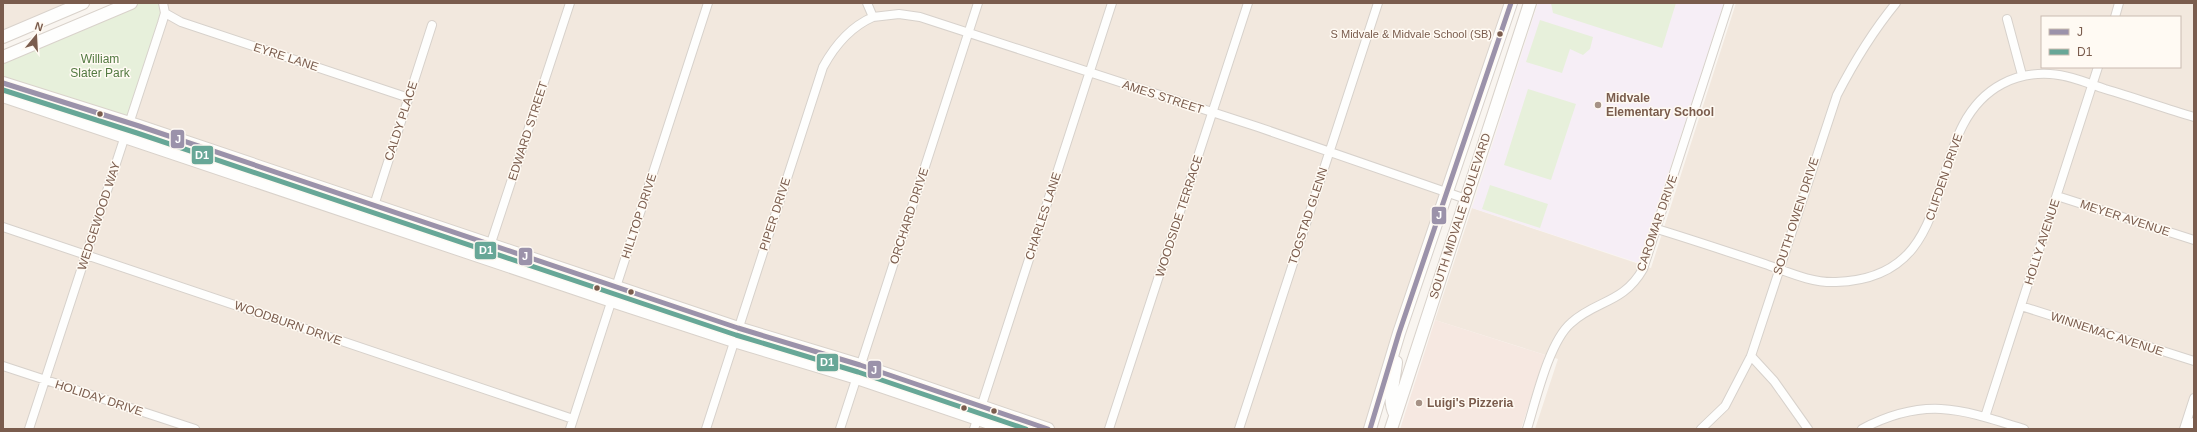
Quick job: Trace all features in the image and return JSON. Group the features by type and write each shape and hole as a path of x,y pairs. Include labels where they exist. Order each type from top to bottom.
{"street":[{"path":"3,37 83,3"},
{"path":"3,56 132,3"},
{"name":"WEDGEWOOD WAY","path":"29,429 46,382 165,13 163,3"},
{"name":"EDWARD STREET","path":"486,258 570,3"},
{"name":"HILLTOP DRIVE","path":"570,429 708,3"},
{"path":"867,3 873,17"},
{"name":"ORCHARD DRIVE","path":"840,429 978,3"},
{"name":"CHARLES LANE","path":"976,424 1112,3"},
{"name":"WOODSIDE TERRACE","path":"1109,429 1248,3"},
{"name":"TOGSTAD GLENN","path":"1239,429 1378,3"},
{"name":"SOUTH MIDVALE BOULEVARD","path":"1370,429 1399,333 1448,193 1510,3"},
{"name":"SOUTH MIDVALE BOULEVARD","path":"1390,429 1530,3"},
{"name":"CAROMAR DRIVE","path":"1527,429 1544,375 1560,334 1572,322 1627,291 1643,269 1729,3"},
{"name":"SOUTH OWEN DRIVE","path":"1701,429 1725,406 1750,356 1834,102 1851,66 1878,25 1896,3"},
{"path":"2115,16 2119,3"},
{"name":"EYRE LANE","path":"165,13 181,22 409,98"},
{"name":"AMES STREET","path":"873,17 891,14 912,15 1212,113 1466,199"},
{"name":"PIPER DRIVE","path":"706,429 823,67 842,38 853,28 873,17"},
{"path":"2007,19 2022,75"},
{"name":"CALDY PLACE","path":"370,218 432,25"},
{"name":"HOLLY AVENUE","path":"1985,417 2098,68"},
{"name":"CLIFDEN DRIVE","path":"1657,229 1800,276 1835,282 1876,274 1901,260 1912,249 1925,230 1932,216 1956,141 1970,114 1983,98 1996,87 2022,75 2050,74 2093,85 2194,117"},
{"path":"3,83 129,123 738,328 860,365 1048,429"},
{"path":"3,96 370,218 612,301 734,341 857,378 976,424 1007,429"},
{"name":"MEYER AVENUE","path":"2056,196 2194,240"},
{"name":"WOODBURN DRIVE","path":"3,227 573,419"},
{"name":"WINNEMAC AVENUE","path":"2021,306 2194,362"},
{"path":"1395,414 1391,408 1391,401 1399,333"},
{"path":"1750,356 1774,381 1808,429"},
{"name":"HOLIDAY DRIVE","path":"3,366 46,382 195,429"},
{"path":"2184,429 2194,398"},
{"path":"1862,429 1893,415 1916,409 1944,408 1985,417 2024,429"},
{"path":"2192,429 2194,422"}],"shaded area":[{"path":"3,3 83,3 3,37"},
{"path":"163,3 1511,3 1370,429 1048,429 129,123"},
{"name":"Midvale Elementary School","path":"1538,3 1724,3 1639,263 1472,208"},
{"path":"1736,3 2194,3 2194,429 1535,429 1558,359 1435,320 1472,208 1651,268"},
{"path":"3,102 818,371 994,429 3,429"},
{"path":"1435,320 1545,355 1521,429 1400,429"}],"green space":[{"name":"William Slater Park","path":"131,3 163,3 165,13 129,123 3,83 3,57"},
{"path":"1551,3 1676,3 1662,48 1553,13"},
{"path":"1540,20 1593,37 1590,49 1583,55 1570,49 1562,73 1526,62"},
{"path":"1528,89 1576,104 1551,180 1504,165"},
{"path":"1490,185 1548,204 1540,228 1482,209"}],"transit line":[{"name":"J","path":"1370,429 1399,333 1511,3"},
{"name":"J","path":"3,83 139,126 738,328 860,365 1048,429"},
{"name":"D1","path":"3,90 137,133 736,335 858,372 1026,429"}],"place":[{"name":"S Midvale & Midvale School (SB)","path":"1500,34"},
{"name":"Midvale Elementary School","path":"1598,105"},
{"name":"Luigi's Pizzeria","path":"1419,403"}]}
